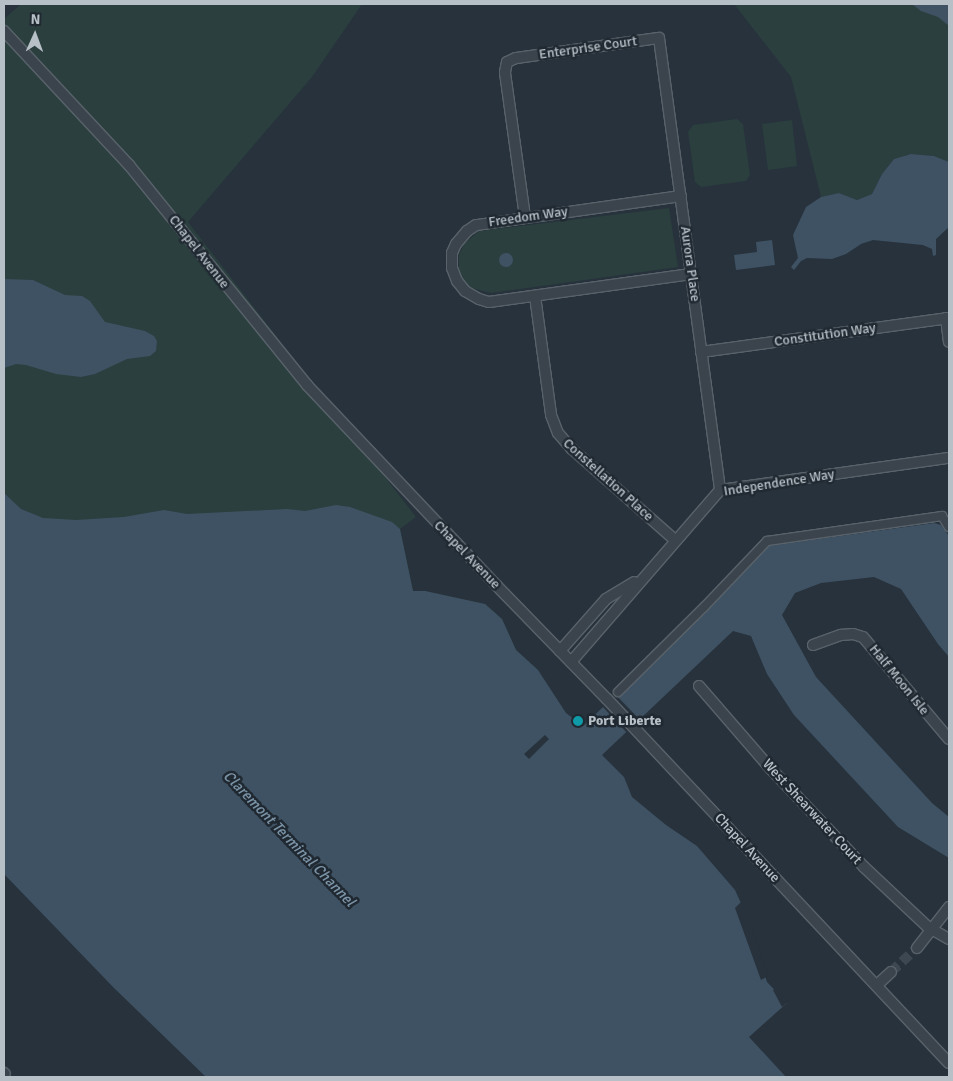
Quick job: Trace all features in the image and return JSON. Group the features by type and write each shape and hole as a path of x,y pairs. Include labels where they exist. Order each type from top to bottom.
{"street":[{"name":"Chapel Avenue","path":"4,31 129,165 307,385 608,700 949,1063"},
{"name":"Enterprise Court","path":"525,217 505,72 506,62 516,58 659,38"},
{"name":"Aurora Place","path":"659,38 720,490"},
{"name":"Freedom Way","path":"680,196 488,222 471,228 456,244 452,253 452,268 461,287 479,299 489,302 691,274"},
{"name":"Constellation Place","path":"535,296 551,415 558,433 572,449 675,540"},
{"name":"Constitution Way","path":"702,352 948,318"},
{"path":"948,318 949,342"},
{"name":"Independence Way","path":"571,662 645,574 720,490 949,458"},
{"path":"618,692 704,607 767,541 942,516 949,526"},
{"name":"Independence Way","path":"560,651 606,599 645,574"},
{"name":"Half Moon Isle","path":"813,645 841,635 853,634 863,637 949,739"},
{"name":"West Shearwater Court","path":"699,686 771,769 852,854 933,930 949,939"},
{"path":"917,948 933,930 949,907"},
{"path":"877,985 891,972"}],"green space":[{"path":"21,4 362,4 312,77 188,222 416,517 400,529 413,591 425,591 485,604 502,619 516,650 538,670 4,646 4,19"},
{"path":"734,4 949,4 949,162 934,156 911,154 894,159 882,174 872,194 857,200 839,193 821,197 791,77"},
{"path":"737,119 743,124 750,175 746,181 701,187 695,182 688,132 693,125"},
{"path":"792,120 797,166 768,170 762,124"},
{"path":"669,208 678,267 491,293 468,287 459,274 459,255 464,244 479,231"}],"water":[{"path":"912,4 949,4 949,26 938,17 921,11"},
{"path":"911,154 934,156 949,162 949,227 936,239 936,255 933,256 932,249 923,245 873,240 832,259 807,258 801,261 794,270 791,267 798,258 793,235 806,207 821,197 839,193 857,200 872,194 882,174 894,159"},
{"path":"772,240 775,265 736,270 734,255 757,252 756,242"},
{"path":"506,253 511,255 513,260 511,265 506,267 501,265 499,260 501,255"},
{"path":"4,279 33,280 65,295 82,296 90,301 105,322 145,331 154,336 157,341 156,351 150,356 127,359 95,374 81,377 56,374 26,365 16,364 4,368"},
{"name":"Claremont Terminal Channel","path":"4,493 21,509 43,518 76,520 124,517 164,510 187,514 287,509 305,511 336,505 350,507 392,522 400,529 413,591 425,591 485,604 502,619 516,650 538,670 566,713 583,726 729,588 767,546 934,523 941,525 949,536 949,657 901,589 874,577 821,583 795,593 782,615 816,677 932,803 949,817 949,858 898,827 794,715 767,674 751,636 733,631 602,755 624,777 632,797 666,825 697,846 735,890 745,912 767,982 787,1003 749,1037 786,1077 206,1077 114,988 4,874"}],"pier":[{"path":"615,694 641,721 628,734 602,706"},
{"path":"545,735 549,739 529,759 524,754"},
{"path":"743,902 748,912 768,976 761,980 735,908"},
{"path":"775,989 789,1001 782,1007 773,990"}],"tunnel":[{"path":"891,972 917,948"}],"place":[{"name":"Port Liberte","path":"578,721"}]}
